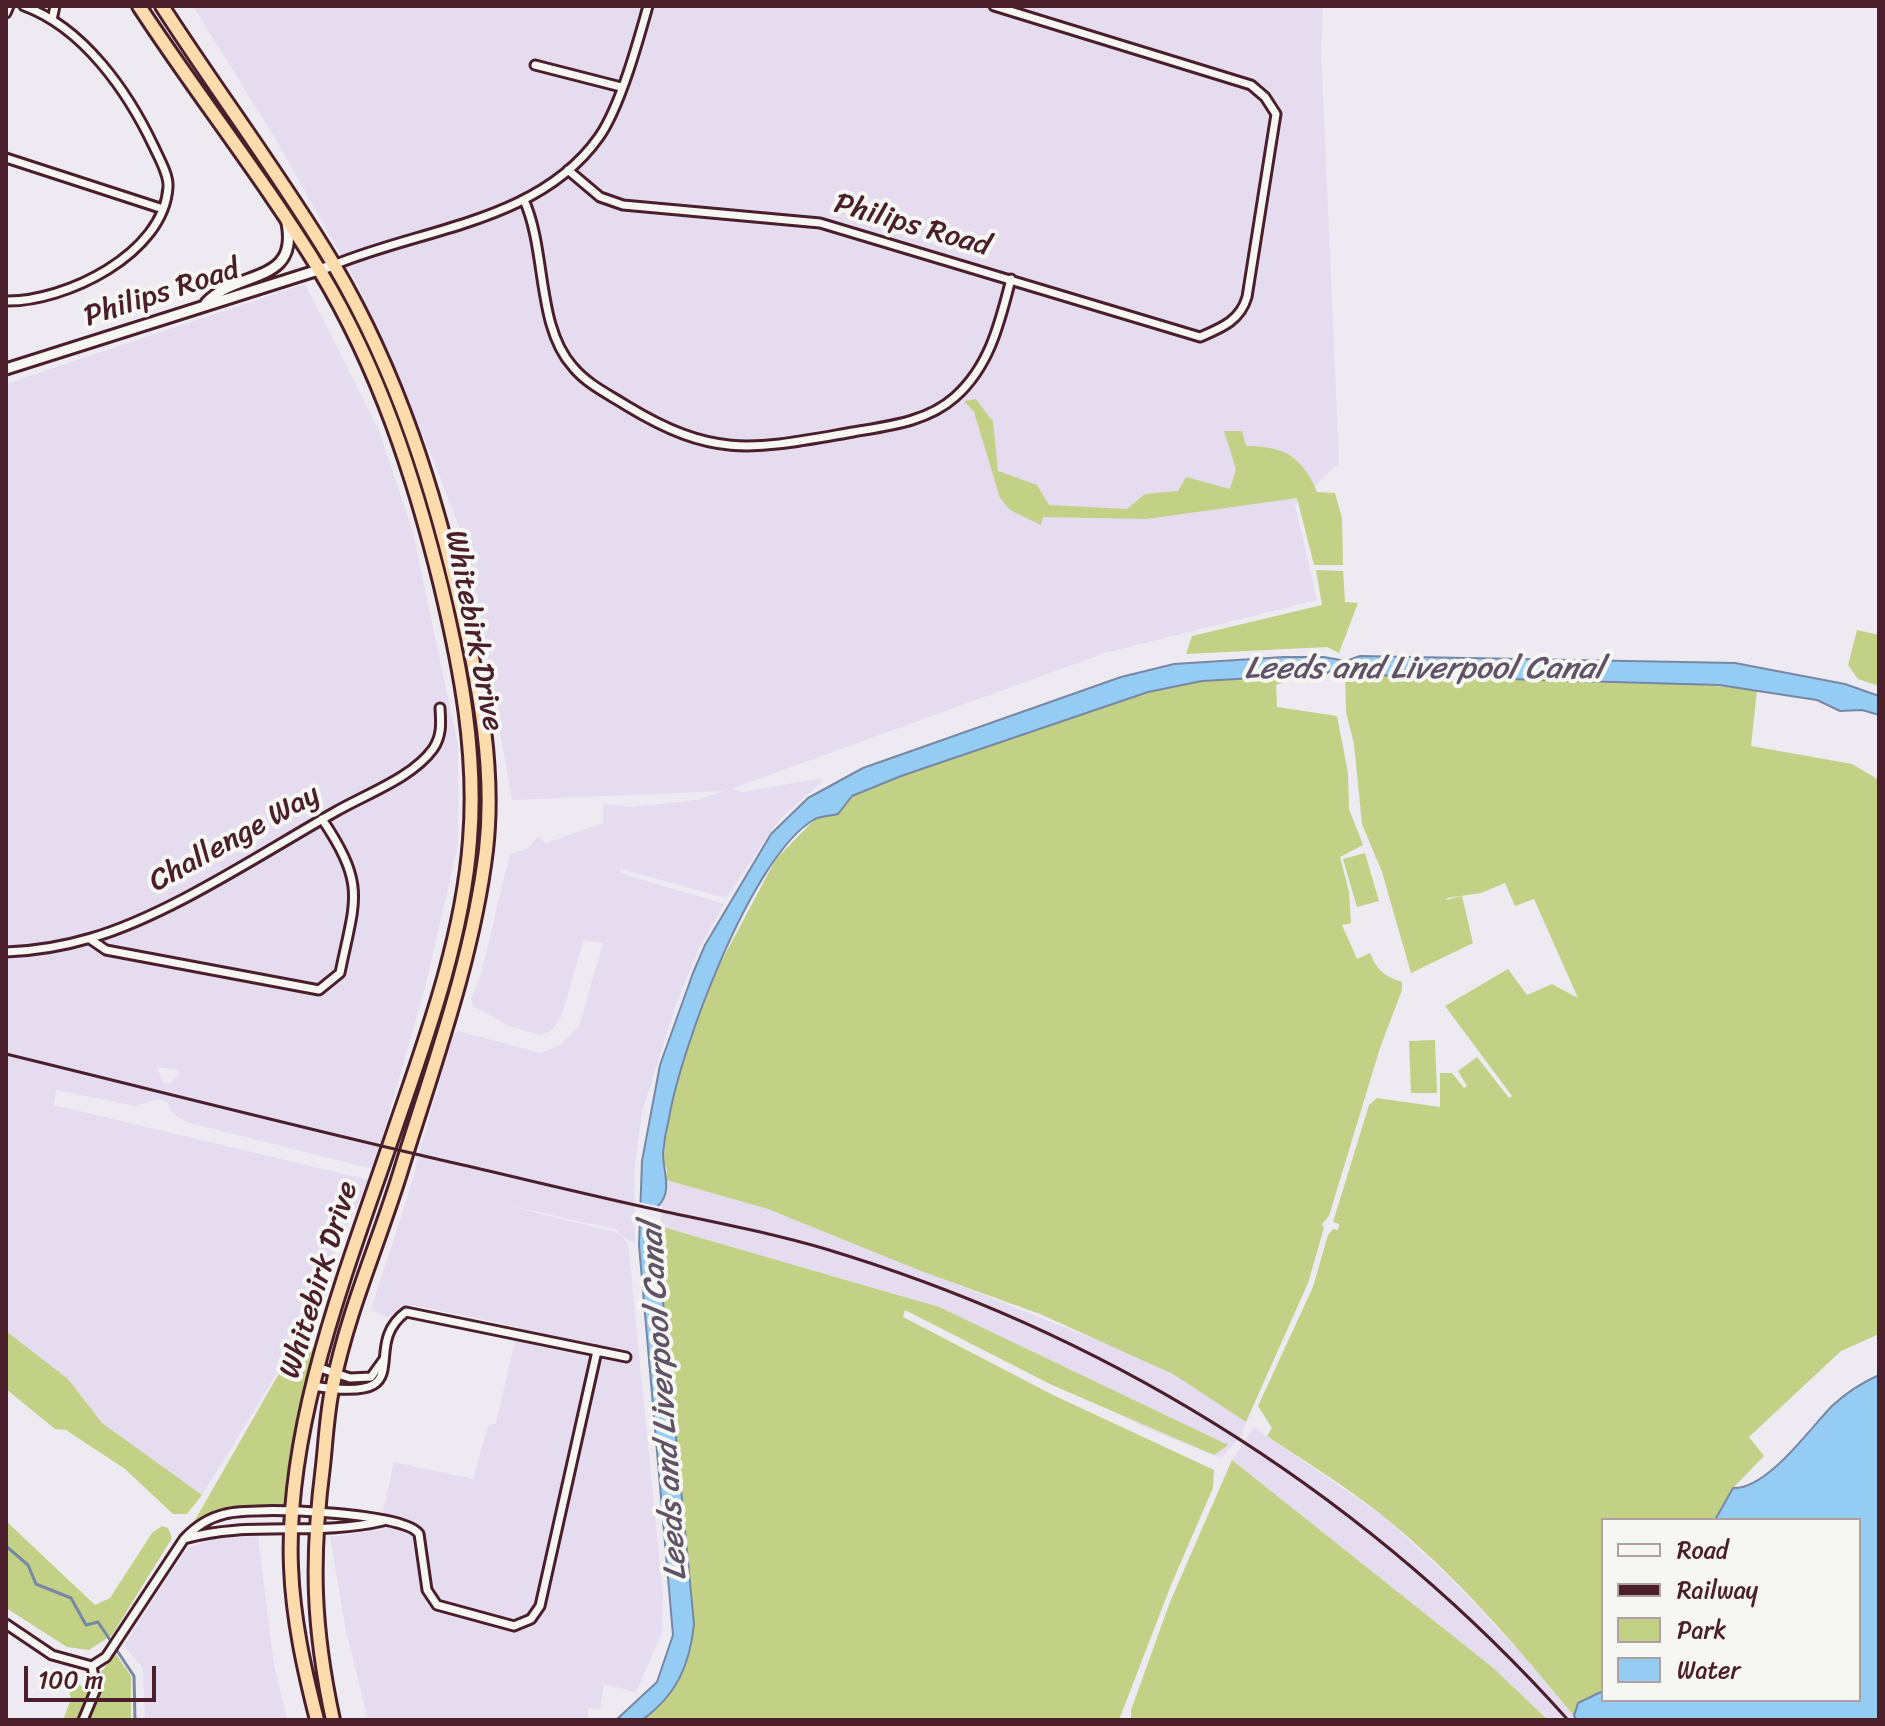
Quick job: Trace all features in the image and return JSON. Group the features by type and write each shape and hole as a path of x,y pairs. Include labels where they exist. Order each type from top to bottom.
{"highway":[{"name":"Whitebirk Drive","path":"139,6 319,269 378,384 426,526 463,690 470,746 470,838 452,942 414,1075 317,1367 293,1511 296,1626 317,1720"},
{"name":"Whitebirk Drive","path":"162,6 334,265 399,397 442,525 479,688 488,803 486,847 477,903 452,1002 332,1389 316,1513 313,1576 315,1627 333,1720"}],"street":[{"path":"6,13 9,6"},
{"path":"6,301 60,293 116,266 145,239 163,209 169,183 134,104 95,57 52,20 24,6"},
{"path":"52,20 55,6"},
{"path":"334,265 379,246 463,223 550,187 599,137 634,60 648,6"},
{"name":"Philips Road","path":"568,170 600,197 623,205 820,223 1200,337 1226,326 1240,313 1247,297 1260,226 1276,114 1265,97 1251,85 994,6"},
{"path":"535,65 621,87"},
{"path":"6,158 163,209"},
{"path":"524,200 532,218 553,331 566,359 589,383 652,422 703,443 775,445 900,424 940,408 967,384 984,362 999,324 1011,279"},
{"path":"204,306 217,291 274,268 284,260 290,239 286,221"},
{"name":"Philips Road","path":"6,369 334,265"},
{"name":"Challenge Way","path":"6,952 90,939 167,906 322,819 416,766 433,748 442,728 440,708"},
{"path":"90,939 106,950 319,990 340,973 356,891 346,855 322,819"},
{"path":"313,1386 358,1391 371,1388 382,1379 394,1323 406,1312 415,1311 626,1357"},
{"path":"6,1624 52,1655 92,1666 106,1657 184,1539 198,1525 225,1514 293,1511 383,1521 417,1529 427,1590 437,1605 514,1626 536,1615 597,1351"},
{"path":"317,1367 350,1378 371,1377 386,1357"},
{"path":"184,1539 217,1530 292,1527 316,1531 383,1521"},
{"path":"83,1720 96,1689 92,1666"}],"shaded area":[{"path":"193,6 1323,6 1321,49 1339,463 1295,505 1317,600 1105,653 731,789 743,792 822,778 823,781 779,820 726,898 621,869 620,873 724,904 698,951 676,1004 642,1112 634,1173 635,1242 629,1241 615,1229 493,1202 619,1233 628,1243 663,1596 662,1632 636,1692 604,1684 600,1709 588,1708 588,1720 368,1720 346,1631 330,1537 379,1530 394,1462 473,1479 488,1425 496,1424 518,1327 413,1305 388,1317 371,1310 412,1182 451,1037 458,1031 540,1053 560,1045 579,1026 603,943 584,940 560,1019 550,1032 540,1035 511,1027 473,1006 471,999 480,978 510,854 527,849 538,837 546,843 603,823 603,804 633,807 697,800 724,791 512,800 474,584 460,529 434,462 358,285 273,135"},
{"path":"305,284 379,431 413,533 458,745 458,844 426,984 373,1169 186,1122 171,1112 167,1102 158,1099 135,1106 56,1090 54,1105 369,1180 281,1367 202,1495 102,1423 68,1379 6,1331 6,384","holes":["157,1067 179,1070 170,1084 163,1082"]},
{"path":"666,1180 768,1209 1114,1347 1173,1374 1246,1422 1242,1435 1221,1458 1144,1427 905,1297 656,1225"},
{"path":"1254,1427 1384,1517 1451,1579 1527,1659 1577,1720 1548,1720 1492,1667 1232,1460"},
{"path":"258,1536 274,1665 287,1720 145,1720 143,1668 124,1646 186,1550 211,1538"}],"green space":[{"path":"976,399 993,422 998,471 1037,485 1049,505 1127,509 1145,494 1178,491 1186,477 1230,489 1236,469 1224,431 1242,431 1246,446 1281,451 1298,462 1317,492 1335,493 1342,518 1343,565 1314,565 1297,498 1147,519 1043,517 1041,525 1010,510 1000,498 974,412 964,401"},
{"path":"1316,570 1343,571 1345,602 1358,603 1339,653 1327,647 1186,654 1192,636 1322,605"},
{"path":"1857,630 1879,635 1879,686 1858,679 1848,665"},
{"path":"1345,667 1369,675 1669,682 1757,690 1751,746 1852,764 1879,780 1879,1334 1841,1351 1749,1437 1764,1456 1733,1488 1716,1518 1601,1518 1601,1692 1578,1702 1574,1716 1484,1611 1410,1538 1355,1495 1267,1436 1272,1428 1258,1406 1313,1287 1328,1235 1333,1229 1338,1230 1339,1224 1333,1222 1369,1105 1377,1098 1440,1107 1440,1073 1452,1073 1464,1088 1467,1086 1458,1071 1477,1057 1509,1098 1512,1096 1445,1006 1508,969 1527,995 1552,984 1578,998 1534,899 1515,906 1505,883 1481,893 1447,898 1462,896 1473,943 1411,973 1382,872 1362,824 1354,744 1346,712"},
{"path":"1304,675 1276,685 1277,707 1337,716 1348,773 1349,809 1363,845 1340,857 1349,892 1351,923 1342,925 1357,959 1370,953 1382,972 1402,982 1402,990 1380,1048 1329,1216 1322,1224 1324,1228 1308,1283 1246,1422 1173,1374 1040,1314 921,1271 768,1209 666,1180 667,1169 663,1161 669,1115 688,1041 714,975 776,859 816,818 829,816 852,796 901,775 1148,692 1202,681"},
{"path":"1365,853 1379,901 1357,907 1343,859"},
{"path":"1435,1040 1437,1093 1411,1093 1409,1041"},
{"path":"656,1225 939,1307 1228,1445 1214,1455 1052,1385 905,1310 903,1317 1053,1395 1214,1470 1213,1488 1171,1585 1119,1720 642,1720 664,1701 679,1678 689,1653 694,1624"},
{"path":"6,1331 68,1379 102,1423 202,1495 187,1514 173,1514 125,1469 66,1430 55,1429 6,1389"},
{"path":"297,1342 321,1350 293,1511 225,1514 187,1534"},
{"path":"1232,1460 1492,1667 1548,1720 1131,1720 1131,1710 1170,1602"},
{"path":"6,1521 95,1605 110,1598 152,1533 162,1526 168,1528 172,1538 112,1635 89,1650 67,1647 6,1608"},
{"path":"116,1654 131,1676 131,1720 89,1720 101,1690 101,1672"},
{"path":"79,1684 89,1692 77,1720 63,1720 71,1699 69,1690"}],"water":[{"name":"Leeds and Liverpool Canal","path":"1360,656 1735,663 1845,684 1879,696 1879,715 1862,710 1840,711 1817,700 1719,685 1369,675 1335,667 1326,674 1202,681 1148,692 901,776 852,796 838,814 815,819 791,839 767,871 744,911 704,1002 676,1086 668,1122 663,1154 666,1188 658,1206 657,1246 664,1257 660,1270 694,1624 685,1666 664,1701 642,1720 616,1720 657,1682 673,1635 639,1245 642,1161 660,1065 693,973 705,945 771,834 808,798 863,768 1121,677 1174,664 1284,657 1324,657 1346,661"},
{"path":"1879,1375 1879,1720 1577,1720 1574,1716 1578,1703 1601,1692 1601,1702 1861,1702 1861,1518 1716,1518 1733,1488 1746,1486 1773,1469 1854,1388"}],"pier":[{"path":"638,1202 662,1207 660,1225 637,1220"}],"waterway":[{"path":"6,1546 28,1565 36,1584 71,1598 86,1625 98,1622 134,1676 135,1720"}],"railway":[{"path":"6,1054 406,1152 752,1230 845,1255 948,1291 1048,1334 1145,1383 1238,1438 1327,1500 1412,1568 1492,1641 1568,1720"}]}
